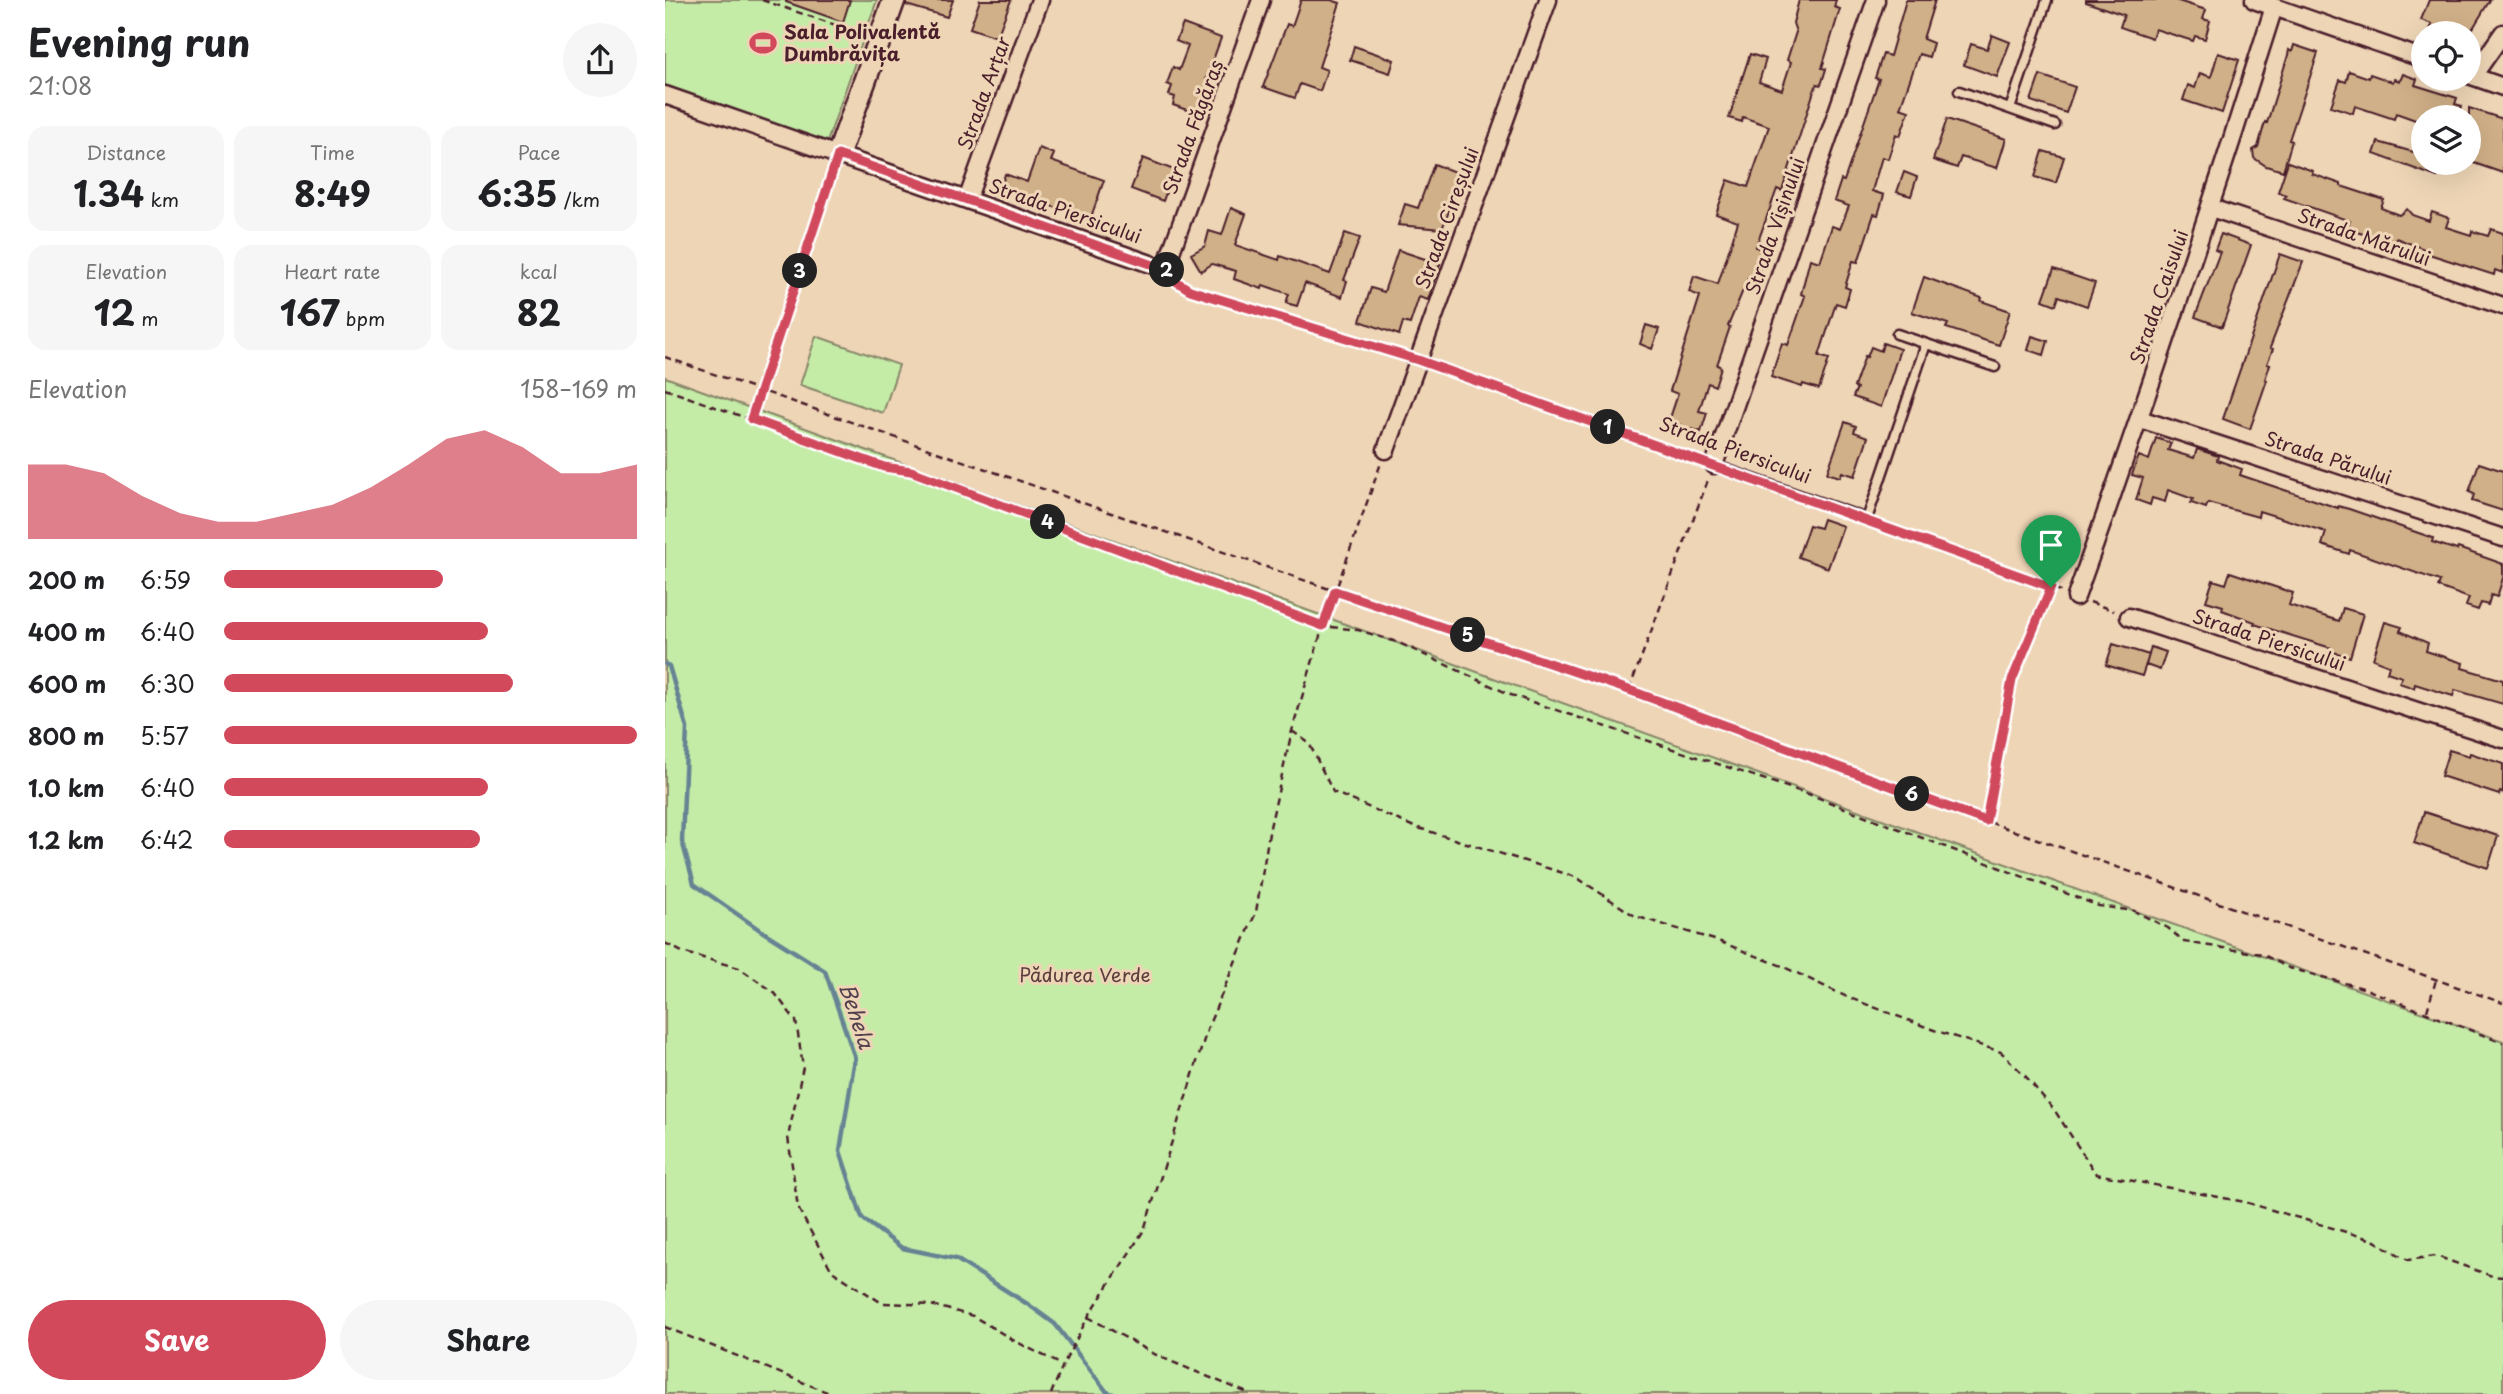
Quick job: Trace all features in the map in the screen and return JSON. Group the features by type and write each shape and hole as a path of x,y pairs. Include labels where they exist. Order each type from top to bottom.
{"street":[{"path":"838,155 894,0"},
{"name":"Strada Arțar","path":"967,200 1039,0"},
{"name":"Strada Făgăraș","path":"1165,269 1261,0"},
{"name":"Strada Cireșului","path":"1386,450 1548,0"},
{"name":"Strada Vișinului","path":"1714,465 1876,0"},
{"path":"2254,0 2411,54"},
{"name":"Strada Caisului","path":"2076,597 2140,419 2211,208 2274,7"},
{"path":"2481,62 2503,33"},
{"path":"2481,79 2503,87"},
{"name":"Strada Piersicului","path":"665,95 1165,269"},
{"name":"Strada Mărului","path":"2211,208 2503,306"},
{"name":"Strada Părului","path":"2140,419 2503,538"},
{"name":"Strada Piersicului","path":"2129,617 2503,739"}],"lane":[{"path":"2010,109 2047,0"},
{"path":"1959,92 2055,124"},
{"path":"1897,334 1995,367"},
{"path":"1867,520 1926,344"},
{"name":"Strada Piersicului","path":"1714,465 1867,520"}],"path":[{"path":"762,0 867,36"},
{"path":"751,419 838,155"},
{"name":"Strada Piersicului","path":"1165,269 1177,282 1190,290 1418,360 1714,465"},
{"path":"665,357 1335,591 1629,690 1986,821 2503,1003"},
{"path":"665,389 884,467 911,471 1323,626 1358,630 1397,642 1511,695 1811,795 2099,906 2134,911 2168,928 2184,942 2262,954 2289,968 2363,988 2503,1043"},
{"path":"1051,1394 1089,1317 1144,1230 1208,1027 1257,912 1270,827 1292,731 1323,626 1386,450"},
{"path":"1629,690 1714,465"},
{"path":"1867,520 2129,617"},
{"path":"1986,821 2012,680 2051,587"},
{"path":"1292,731 1309,743 1332,792 1412,826 1576,877 1635,916 1718,941 1782,966 1847,997 2001,1052 2055,1111 2096,1174 2245,1202 2373,1240 2408,1260 2436,1256 2492,1276 2503,1277"},
{"path":"665,943 682,952 739,968 774,992 796,1021 803,1068 788,1137 798,1208 832,1271 882,1303 931,1306 973,1316 1063,1366"},
{"path":"2427,1012 2436,980"},
{"path":"1089,1317 1158,1356 1250,1394"},
{"path":"665,1327 832,1394"}],"green space":[{"name":"Sala Polivalentă Dumbrăvița","path":"665,0 877,0 827,142 665,85"},
{"path":"816,336 899,365 883,413 800,385"},
{"name":"Pădurea Verde","path":"665,377 2149,916 2503,1041 2503,1394 665,1394"}],"building":[{"path":"786,0 850,0 843,22"},
{"path":"907,0 953,0 947,17 906,5"},
{"path":"980,0 1011,0 997,37 970,28"},
{"path":"1301,0 1331,0 1340,3 1319,67 1327,70 1320,91 1300,84 1295,98 1263,87 1287,24 1292,26"},
{"path":"1799,0 1836,0 1834,7 1840,9 1822,68 1826,69 1821,85 1817,84 1813,94 1782,191 1777,189 1756,247 1761,249 1759,257 1764,258 1760,271 1755,269 1752,277 1749,276 1728,326 1730,327 1717,365 1721,367 1715,386 1708,383 1699,411 1707,413 1701,432 1692,429 1690,434 1678,430 1680,425 1669,421 1678,394 1670,391 1700,296 1689,292 1694,276 1718,284 1738,222 1716,214 1728,180 1748,187 1769,126 1743,117 1742,122 1729,118 1750,54 1766,59 1759,82 1782,90 1791,62 1787,60 1796,32 1793,23"},
{"path":"1906,0 1935,0 1923,39 1933,43 1929,57 1919,54 1900,108 1909,111 1900,136 1896,134 1888,159 1882,157 1872,191 1884,195 1878,215 1874,214 1858,262 1853,261 1845,287 1850,289 1845,306 1836,303 1819,356 1829,359 1819,389 1803,384 1802,387 1771,377 1782,343 1788,345 1805,296 1801,294 1810,259 1820,262 1832,226 1840,229 1849,206 1834,201 1841,180 1844,181 1879,79 1875,78 1883,54 1890,56"},
{"path":"2086,0 2175,0 2206,10 2203,19 2210,21 2205,39 2195,36 2193,41 2155,29 2152,38 2120,27 2124,15"},
{"path":"2429,0 2490,0 2477,21 2421,20"},
{"path":"1183,24 1221,38 1206,79 1210,81 1198,114 1173,105 1175,97 1169,95 1172,86 1167,84 1173,67 1179,70 1188,46 1176,41"},
{"path":"1992,35 2010,42 1997,77 1964,65 1971,44 1987,49"},
{"path":"2294,45 2318,53 2289,140 2292,141 2283,171 2266,166 2254,158 2253,150 2258,147 2289,50 2292,52"},
{"path":"1354,46 1394,60 1390,73 1350,60"},
{"path":"2218,53 2239,60 2222,113 2183,100 2188,85 2195,88 2200,73 2211,77"},
{"path":"2349,71 2369,78 2370,74 2393,82 2394,79 2400,81 2403,74 2411,77 2411,91 2434,91 2457,98 2455,104 2458,105 2411,105 2411,118 2396,113 2394,119 2355,106 2353,113 2331,106 2340,80 2346,82"},
{"path":"2040,75 2075,87 2066,113 2031,101"},
{"path":"2481,112 2503,119 2503,173 2481,165"},
{"path":"1947,119 2006,139 1997,168 1961,157 1957,168 1933,160"},
{"path":"2378,142 2411,151 2411,168 2374,154"},
{"path":"1039,148 1054,154 1051,161 1104,180 1090,220 1001,188 1005,174 1027,182"},
{"path":"2043,151 2064,157 2056,183 2035,177"},
{"path":"1143,158 1174,170 1163,201 1131,189"},
{"path":"2288,162 2313,171 2312,174 2341,186 2384,200 2381,208 2399,215 2407,209 2412,215 2429,221 2432,212 2449,218 2446,227 2471,235 2472,231 2488,236 2491,229 2503,233 2503,273 2495,270 2494,275 2426,253 2427,250 2396,238 2392,248 2375,241 2376,238 2347,229 2350,221 2284,198 2286,195 2278,192"},
{"path":"1434,164 1463,175 1442,229 1398,225 1405,204 1418,208"},
{"path":"1904,172 1917,177 1911,196 1897,192"},
{"path":"1231,208 1246,214 1235,245 1279,260 1280,256 1330,274 1345,233 1360,238 1344,280 1347,281 1342,297 1305,283 1297,306 1286,303 1289,294 1263,285 1262,289 1234,279 1236,271 1212,264 1201,271 1191,254 1205,246 1209,231 1222,235"},
{"path":"2221,234 2251,245 2222,327 2195,317 2220,252 2215,250"},
{"path":"1398,250 1440,264 1428,300 1419,297 1410,324 1403,322 1399,335 1360,321 1371,288 1384,292"},
{"path":"2280,254 2303,262 2270,348 2273,349 2267,364 2270,365 2265,379 2267,380 2250,429 2223,419"},
{"path":"2054,269 2095,283 2087,306 2059,296 2056,305 2043,300"},
{"path":"1924,277 2010,311 1999,345 1946,328 1948,324 1912,312"},
{"path":"1646,325 1659,329 1652,349 1640,344"},
{"path":"2032,336 2048,341 2044,355 2028,350"},
{"path":"1883,343 1900,349 1881,407 1853,397 1865,356 1867,357 1871,347 1881,351"},
{"path":"1845,422 1856,426 1854,432 1868,437 1855,476 1842,472 1840,477 1827,473"},
{"path":"2156,438 2171,443 2168,450 2194,458 2197,449 2218,456 2217,460 2242,469 2240,475 2338,508 2349,509 2433,538 2432,542 2503,564 2503,578 2497,597 2491,595 2488,605 2481,603 2478,610 2466,606 2469,598 2438,587 2440,581 2350,550 2349,554 2322,545 2326,532 2259,511 2258,517 2208,503 2206,508 2191,503 2193,499 2168,490 2165,502 2152,498 2150,505 2136,500 2143,478 2132,475 2139,456 2149,460"},
{"path":"2479,463 2503,471 2503,511 2472,501 2474,494 2469,492"},
{"path":"1823,519 1843,526 1828,568 1798,557 1809,525 1820,528"},
{"path":"2230,572 2293,593 2289,605 2339,621 2343,608 2363,614 2350,657 2330,651 2331,648 2254,624 2255,622 2222,610 2223,606 2206,601 2213,580 2226,584"},
{"path":"2385,622 2402,627 2400,631 2428,643 2426,651 2463,663 2462,668 2503,680 2503,704 2455,690 2453,696 2415,684 2414,688 2399,683 2402,677 2387,672 2389,665 2373,659"},
{"path":"2113,644 2149,655 2142,676 2106,665"},
{"path":"2151,647 2166,652 2160,670 2146,665"},
{"path":"2449,750 2469,756 2470,753 2503,764 2503,793 2500,792 2499,795 2441,776"},
{"path":"2424,812 2498,836 2488,868 2414,843"}],"waterway":[{"name":"Behela","path":"665,664 669,666 687,728 682,841 694,884 825,971 855,1058 840,1151 862,1218 902,1248 956,1259 1029,1305 1055,1324 1107,1392 1113,1394"}],"place":[{"name":"Sala Polivalentă Dumbrăvița","path":"763,43"}],"route":[{"path":"838,155 1165,269 1177,282 1190,290 1418,360 2051,587 2012,680 1986,821 1629,690 1335,591 1323,626 911,471 884,467 751,419 838,155"}]}
